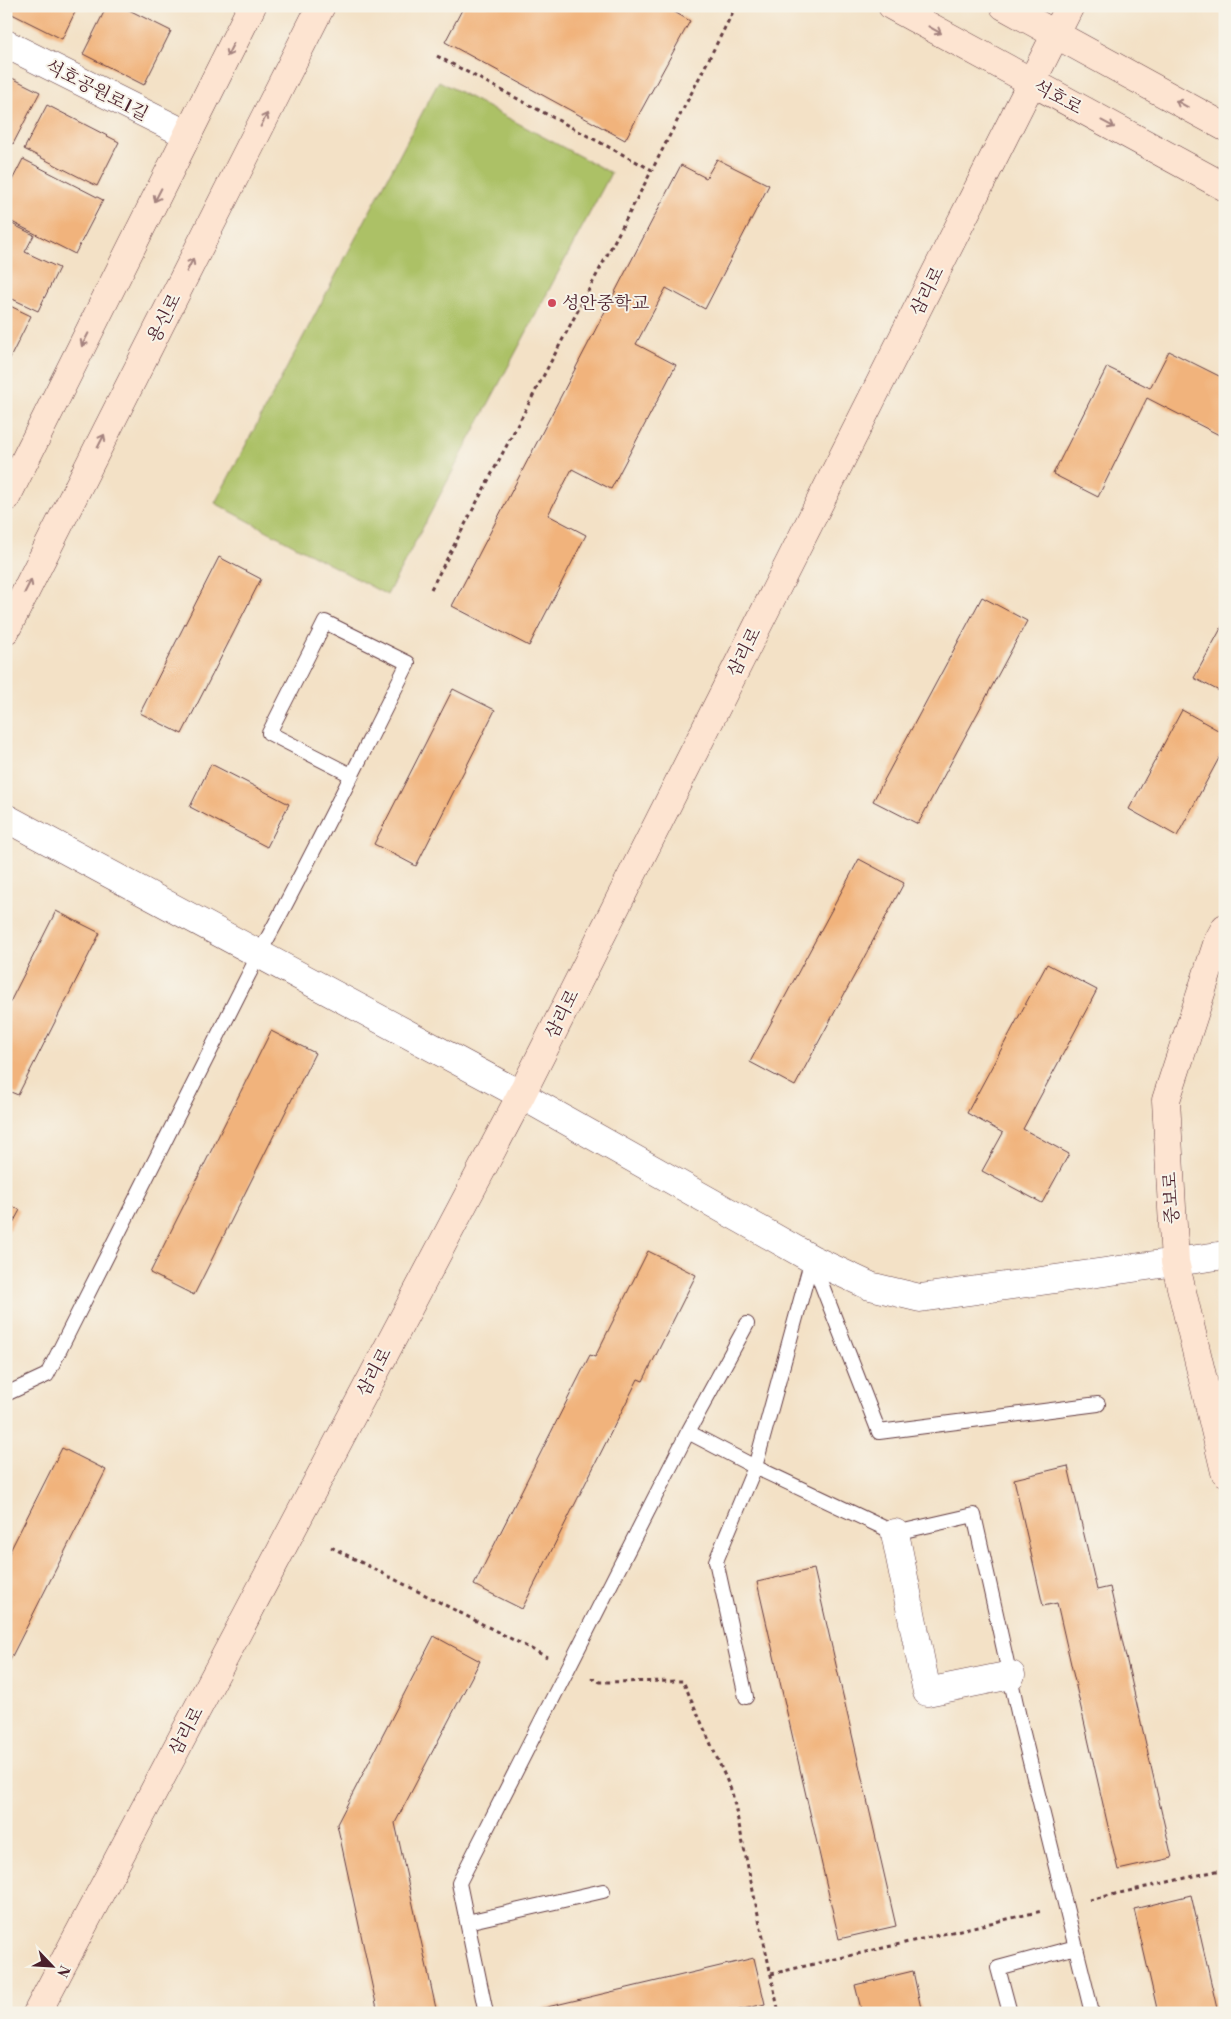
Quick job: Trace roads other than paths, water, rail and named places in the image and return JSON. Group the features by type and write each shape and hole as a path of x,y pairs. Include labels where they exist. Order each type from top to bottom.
{"street":[{"path":"6,498 252,6"},
{"name":"용신로","path":"6,630 321,6"},
{"name":"석호로","path":"892,6 1225,187"},
{"path":"1004,6 1225,127"},
{"name":"삼리로","path":"37,2013 521,1095 1070,6"},
{"name":"석호공원로1길","path":"6,44 188,135"},
{"path":"6,818 521,1095 812,1259 870,1286 920,1298 1225,1255"},
{"name":"중보로","path":"1225,928 1218,941 1166,1100 1175,1262 1225,1472"},
{"path":"895,1533 927,1692 1011,1675"}],"lane":[{"path":"6,1394 47,1375 408,663 325,622 269,733 351,775"},
{"path":"812,1259 879,1432 1098,1404"},
{"path":"746,1696 716,1561 755,1467 812,1259"},
{"path":"486,2013 459,1883 688,1432 746,1324"},
{"path":"688,1432 755,1467 895,1533 974,1515 1019,1717 1092,2013"},
{"path":"467,1922 603,1891"},
{"path":"1010,2013 998,1968 1076,1947"}],"place":[{"name":"성안중학교","path":"552,303"}]}
